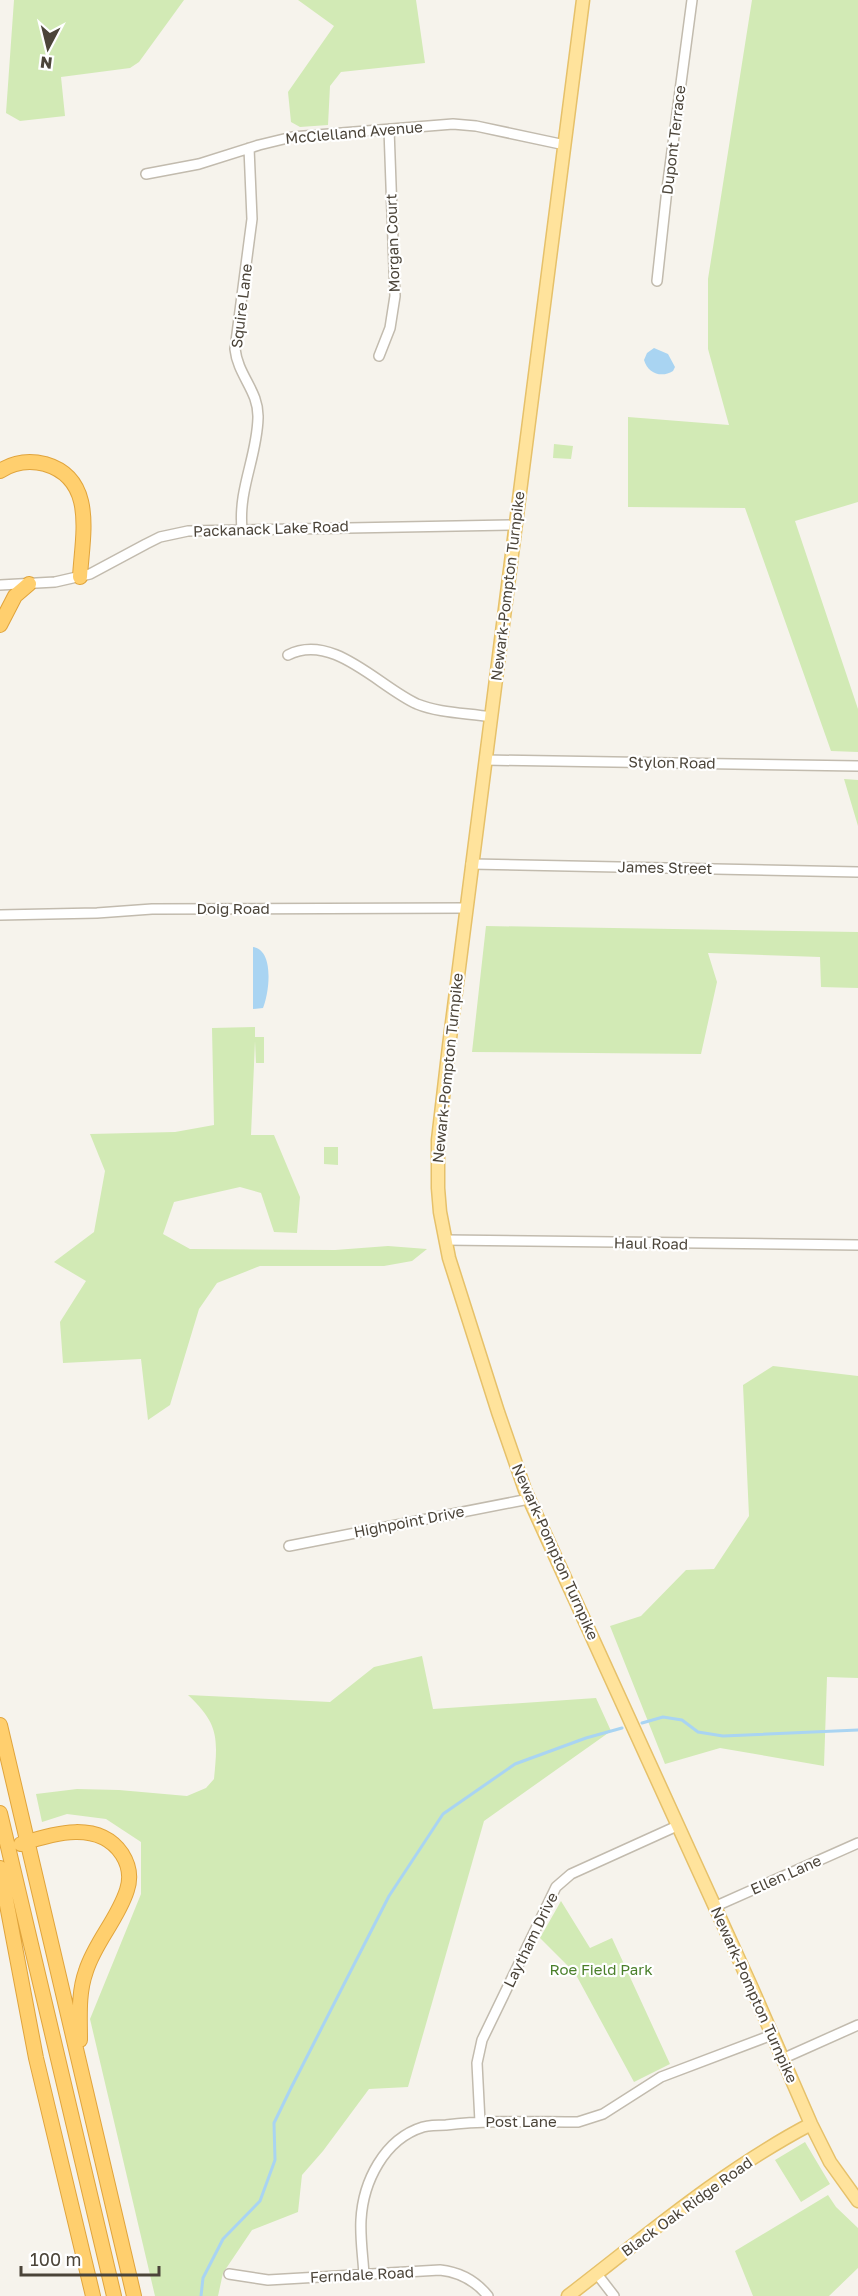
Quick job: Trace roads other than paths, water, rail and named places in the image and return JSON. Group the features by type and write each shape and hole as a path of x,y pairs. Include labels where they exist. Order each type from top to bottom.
{"highway":[{"path":"0,471 23,462 40,463 56,468 73,483 83,505 80,577"},
{"path":"0,625 15,596 29,584"},
{"path":"0,1725 134,2296"},
{"path":"0,1813 3,1835 9,1850 114,2296"},
{"path":"3,1835 15,1828 21,1816"},
{"path":"80,2066 80,2013 84,1975 93,1953 128,1888 128,1868 113,1844 93,1833 75,1831 27,1842 9,1850 0,1867 36,2058 93,2296"}],"main road":[{"name":"Newark-Pompton Turnpike","path":"583,0 471,864 438,1140 438,1188 445,1240 498,1412 529,1498 811,2124 830,2162 858,2201"},
{"name":"Black Oak Ridge Road","path":"568,2296 723,2178 811,2124"}],"street":[{"name":"Dupont Terrace","path":"657,281 692,0"},
{"name":"McClelland Avenue","path":"146,174 199,164 292,137 388,129 466,124 565,145"},
{"name":"Morgan Court","path":"379,356 390,328 395,296 388,129"},
{"name":"Squire Lane","path":"242,529 244,484 254,449 259,417 255,394 240,370 235,349 252,219 249,148"},
{"name":"Packanack Lake Road","path":"0,585 55,582 80,577 103,568 160,537 188,531 516,525"},
{"path":"288,655 299,649 311,648 335,654 419,705 491,717"},
{"name":"Stylon Road","path":"485,760 858,766"},
{"name":"James Street","path":"471,864 858,872"},
{"name":"Doig Road","path":"0,915 97,914 152,909 466,908"},
{"name":"Haul Road","path":"445,1240 858,1245"},
{"name":"Highpoint Drive","path":"290,1546 529,1498"},
{"name":"Laytham Drive","path":"480,2122 477,2063 482,2040 556,1887 571,1874 677,1826"},
{"name":"Ellen Lane","path":"714,1907 858,1843"},
{"path":"782,2059 858,2025"},
{"name":"Post Lane","path":"364,2275 361,2217 368,2186 381,2159 401,2139 424,2127 480,2122 587,2121 603,2114 661,2077 772,2035"},
{"name":"Ferndale Road","path":"229,2274 268,2280 440,2270 451,2271 473,2282 488,2296"},
{"path":"597,2274 614,2296"}],"water":[{"path":"654,348 668,354 675,367 673,371 660,374 649,369 644,360 647,353"},
{"path":"253,947 265,956 268,983 263,1008 253,1009"}],"waterway":[{"path":"642,1723 663,1717 682,1720 698,1732 723,1736 858,1730"},
{"path":"201,2296 203,2278 223,2239 260,2201 275,2160 274,2123 291,2088 389,1896 443,1814 515,1764 586,1738 622,1728"}],"park label":[{"name":"Roe Field Park","path":"601,1970"}]}
